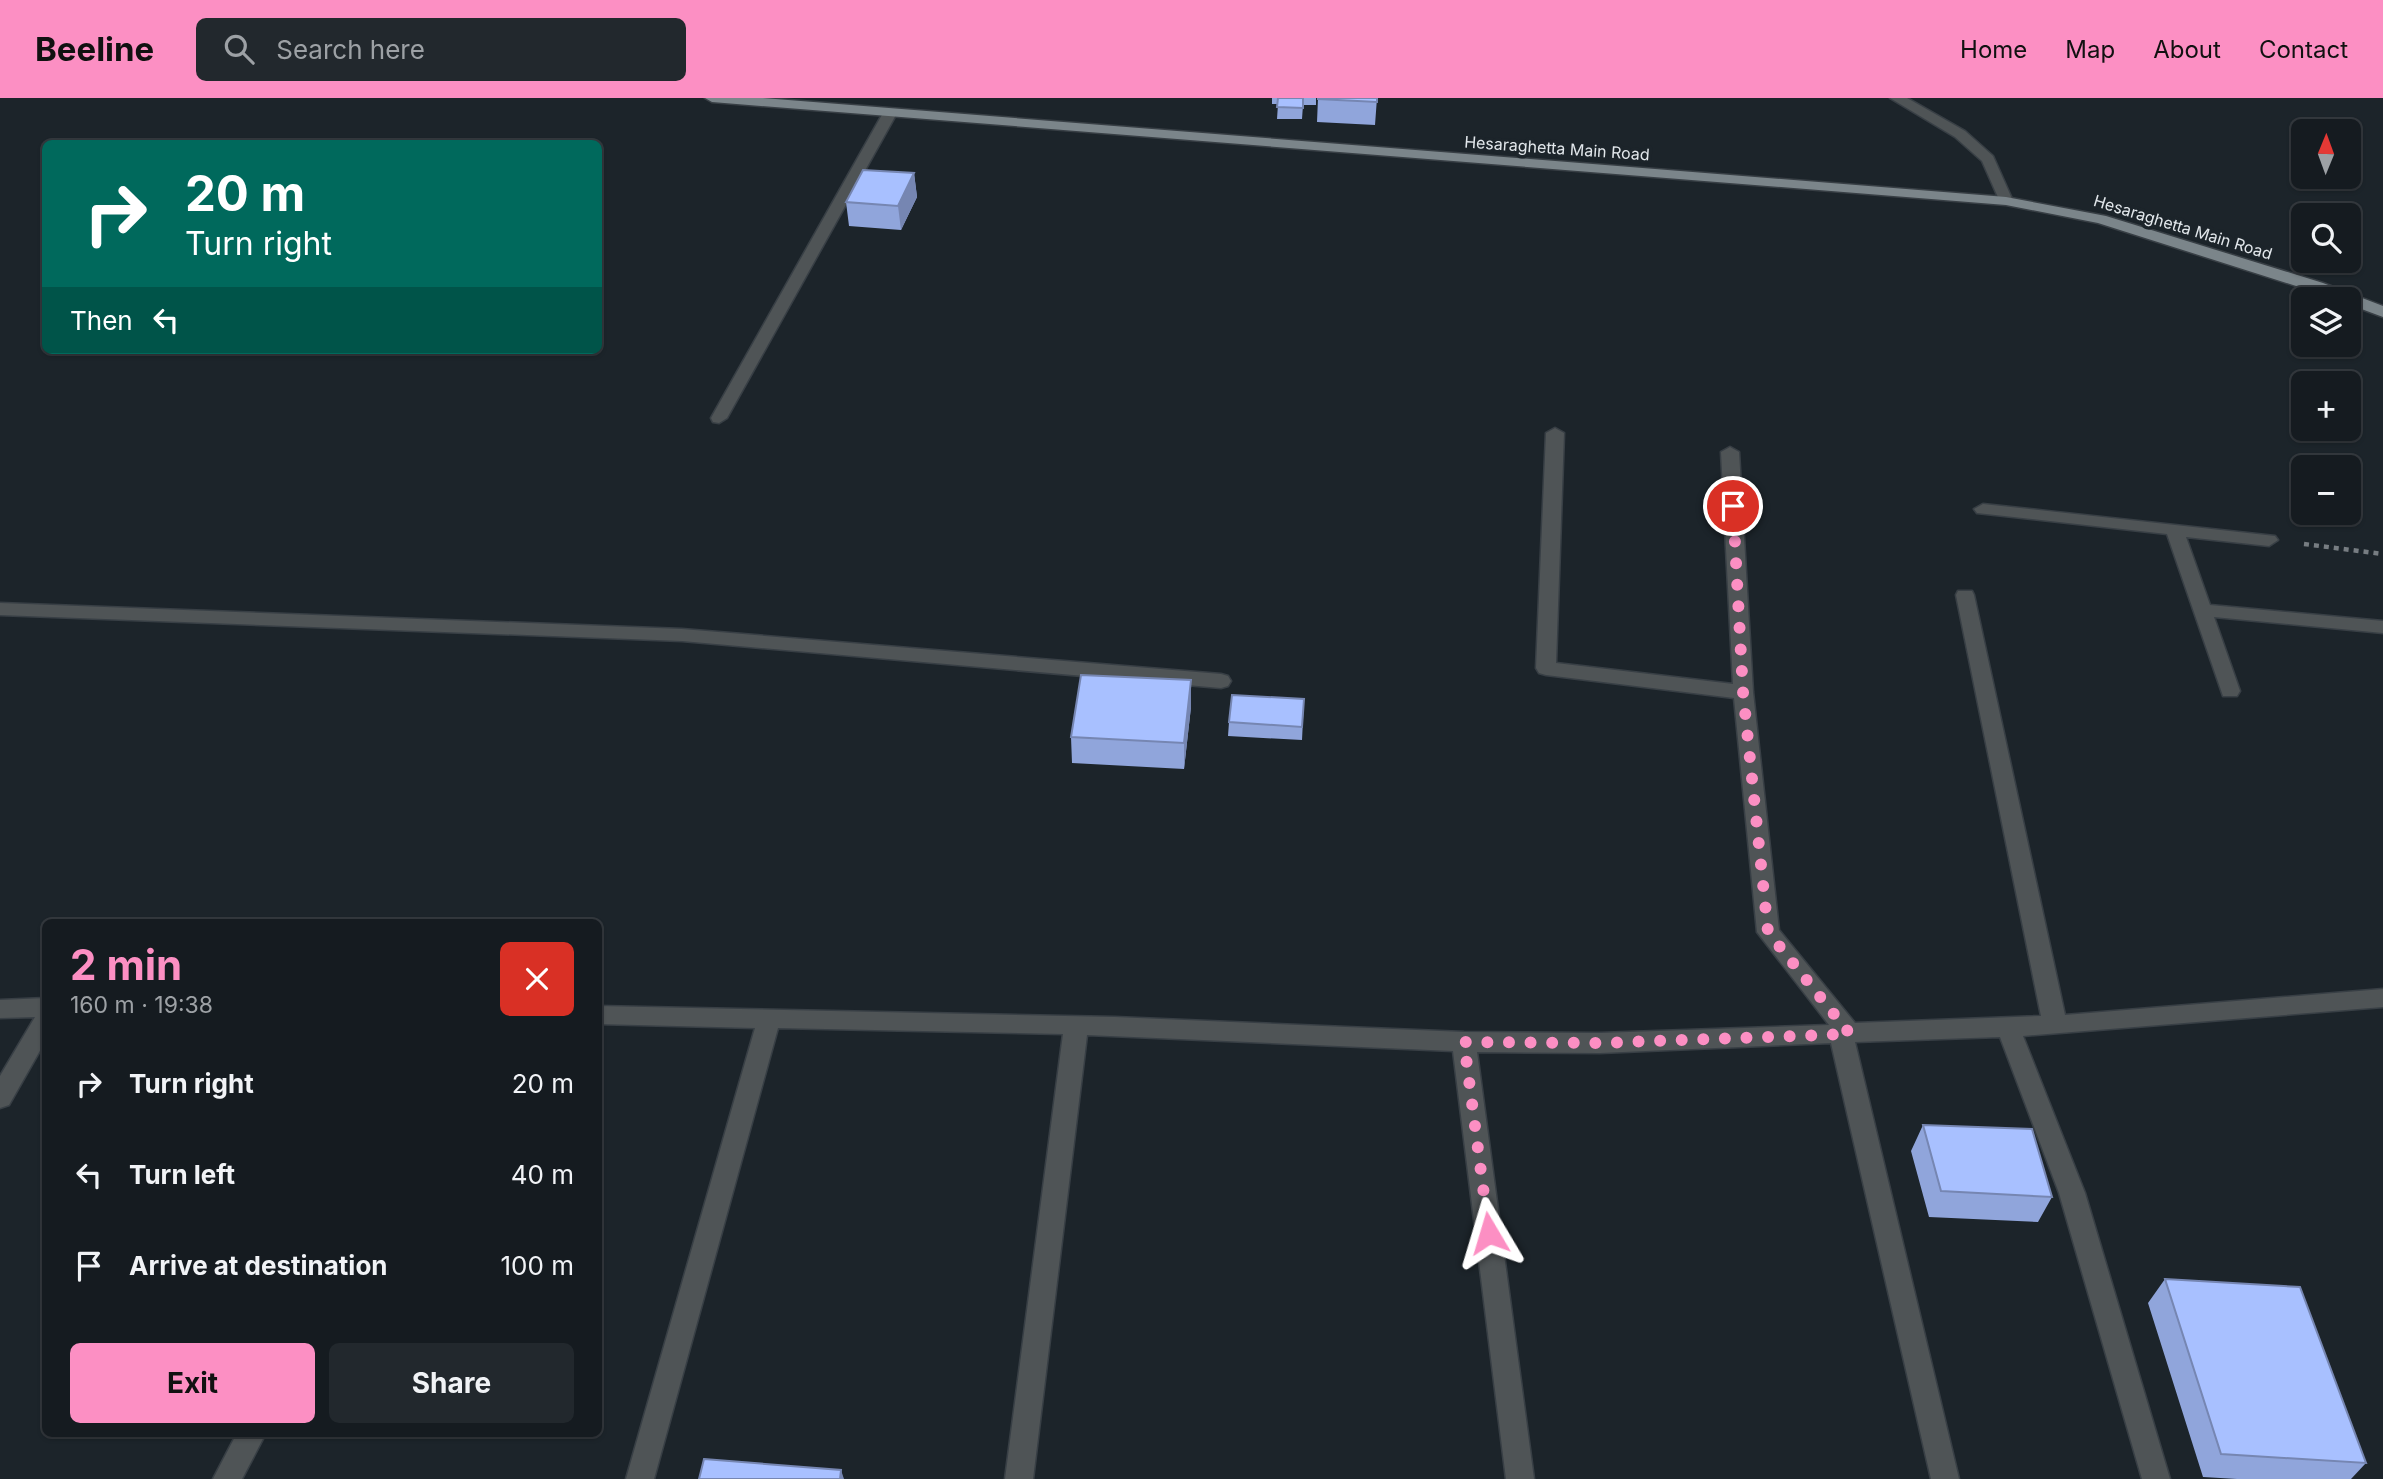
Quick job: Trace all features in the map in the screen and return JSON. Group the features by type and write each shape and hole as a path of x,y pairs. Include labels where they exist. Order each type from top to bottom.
{"main road":[{"name":"Hesaraghetta Main Road","path":"712,98 2006,201 2101,219 2318,286 2383,312"}],"street":[{"path":"1898,98 1960,134 1988,159 2006,201"},
{"path":"719,418 890,113"},
{"path":"1555,433 1546,668 1743,692"},
{"path":"1730,452 1743,692 1768,932 1845,1034 1945,1479"},
{"path":"1983,509 2269,540"},
{"path":"2174,529 2230,691"},
{"path":"1965,595 2054,1025"},
{"path":"0,609 682,635 1221,681"},
{"path":"2203,610 2383,627"},
{"path":"602,1016 1076,1026 1464,1042 1600,1043 2054,1025 2383,998"},
{"path":"0,1009 42,1007"},
{"path":"640,1479 769,1019"},
{"path":"0,1098 42,1025"},
{"path":"1019,1479 1076,1026"},
{"path":"2008,1027 2072,1192 2156,1479"},
{"path":"1464,1042 1520,1479"},
{"path":"227,1479 250,1437"}],"path":[{"path":"2269,540 2383,554"}],"building":[{"path":"1278,98 1303,98 1303,108 1277,107"},
{"path":"1377,98 1377,102 1318,99"},
{"path":"863,170 914,173 898,206 846,202"},
{"path":"1081,675 1191,680 1184,743 1071,737"},
{"path":"1232,695 1304,699 1302,727 1229,722"},
{"path":"1923,1125 2032,1129 2052,1197 1941,1191"},
{"path":"2165,1279 2300,1287 2366,1463 2221,1454"},
{"path":"704,1459 841,1470 840,1479 699,1479"}],"route":[{"path":"1489,1233 1464,1042 1600,1043 1850,1034 1768,932 1743,692 1733,506"}]}
